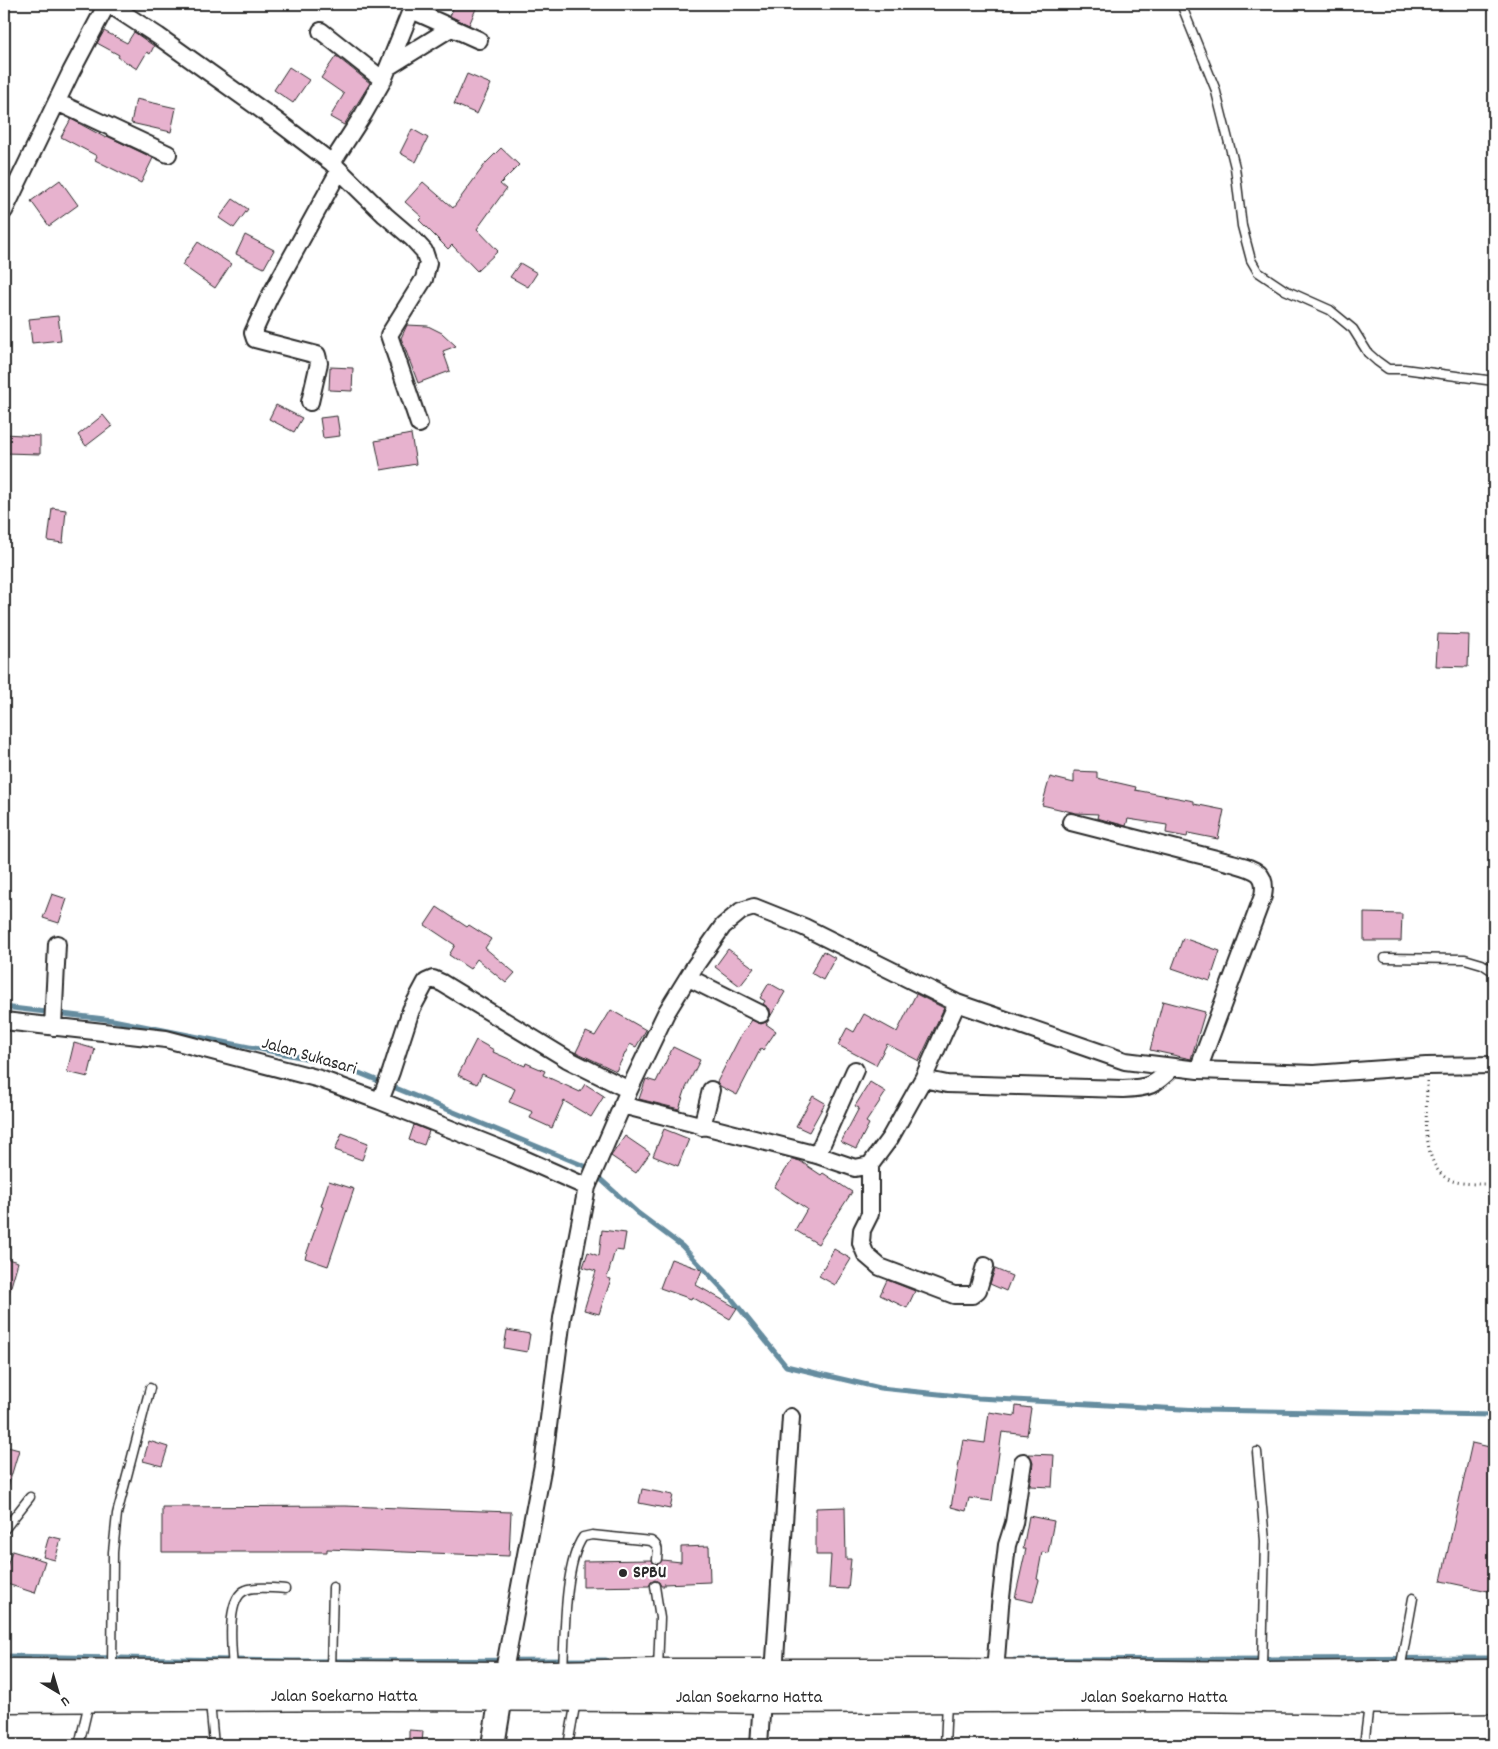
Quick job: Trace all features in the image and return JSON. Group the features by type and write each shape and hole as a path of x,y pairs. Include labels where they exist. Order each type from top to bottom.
{"highway":[{"name":"Jalan Soekarno Hatta","path":"570,1685 658,1673 774,1669 1263,1671 1401,1664 1494,1674"},
{"name":"Jalan Soekarno Hatta","path":"4,1673 112,1669 332,1670 570,1685 761,1712 947,1697 1494,1699"},
{"name":"Jalan Soekarno Hatta","path":"4,1698 380,1696 503,1680"}],"street":[{"path":"4,211 71,72 108,4 158,36 277,121 335,167 424,251 428,263 424,279 389,335 419,424"},
{"path":"310,402 319,363 317,355 255,339 253,333 269,298 385,73 410,13 414,11 478,40"},
{"path":"385,73 451,28"},
{"path":"321,31 385,73"},
{"path":"57,102 168,154"},
{"path":"1071,822 1248,867 1260,874 1265,884 1263,896 1198,1070"},
{"path":"493,1745 503,1680 543,1465 562,1318 588,1183 622,1105 666,1013 694,966 724,926 741,911 754,908 804,927 957,1004 1125,1061 1198,1070 1314,1074 1426,1066 1494,1065"},
{"path":"53,1024 57,944"},
{"path":"688,978 761,1014"},
{"path":"382,1097 411,1010 426,982 433,979 567,1058 629,1090"},
{"path":"957,1004 923,1079 890,1138 870,1165 870,1214 862,1230 861,1243 866,1255 872,1262 893,1273 954,1295 972,1295 978,1290 985,1266"},
{"name":"Jalan Sukasari","path":"4,1021 53,1024 166,1039 320,1078 382,1097 506,1151 588,1183"},
{"path":"923,1079 947,1084 1123,1090 1142,1088 1157,1083 1173,1067"},
{"path":"817,1155 855,1070"},
{"path":"702,1127 711,1090"},
{"path":"622,1105 817,1155 855,1168 870,1165"},
{"path":"774,1669 791,1417"},
{"path":"995,1669 1007,1545 1014,1523 1023,1462"},
{"path":"759,1745 761,1712"}],"lane":[{"path":"1181,4 1215,88 1234,166 1242,226 1251,260 1258,272 1286,290 1330,310 1354,330 1368,353 1388,369 1404,369 1494,381"},
{"path":"1385,958 1465,959 1482,964 1494,972"},
{"path":"112,1669 113,1552 117,1514 150,1388"},
{"path":"1256,1452 1265,1541 1263,1671"},
{"path":"4,1530 30,1497"},
{"path":"568,1745 570,1685 565,1619 574,1552 583,1537 592,1535 651,1541 658,1548 657,1560"},
{"path":"655,1586 660,1618 658,1673"},
{"path":"332,1670 333,1587"},
{"path":"233,1670 233,1604 238,1595 247,1589 284,1589"},
{"path":"1401,1664 1413,1598"},
{"path":"79,1745 90,1697"},
{"path":"945,1745 947,1697"},
{"path":"210,1698 214,1745"},
{"path":"1364,1745 1370,1699"}],"path":[{"path":"1426,1066 1428,1148 1433,1164 1449,1180 1476,1184 1494,1184"}],"building":[{"path":"455,4 478,4 469,25 450,16"},
{"path":"104,31 127,43 134,32 154,46 150,54 147,52 137,69 118,57 119,55 97,43"},
{"path":"336,56 370,83 344,125 330,117 344,94 321,78"},
{"path":"289,67 309,80 293,103 274,90"},
{"path":"467,74 491,84 477,114 454,104"},
{"path":"136,99 176,108 171,132 131,123"},
{"path":"71,119 106,138 107,136 153,158 141,183 95,160 97,156 61,137"},
{"path":"412,129 428,138 416,162 400,153"},
{"path":"501,148 519,165 500,184 506,189 477,229 498,251 477,271 452,245 448,249 419,220 422,217 405,202 423,182 453,208 486,163"},
{"path":"60,180 78,205 49,226 31,201"},
{"path":"233,199 248,209 234,228 219,218"},
{"path":"245,235 274,250 264,268 236,254"},
{"path":"198,242 231,264 215,288 182,265"},
{"path":"520,263 537,273 528,287 510,277"},
{"path":"58,316 61,340 32,343 29,319"},
{"path":"407,325 428,326 442,333 456,346 443,351 450,371 418,383 401,338"},
{"path":"330,367 353,368 352,391 329,390"},
{"path":"276,405 302,418 294,432 269,419"},
{"path":"103,415 112,426 86,446 78,435"},
{"path":"337,416 340,436 323,438 320,418"},
{"path":"4,434 40,436 40,454 4,453"},
{"path":"411,434 416,464 381,470 375,441"},
{"path":"52,508 66,510 63,543 48,541"},
{"path":"1438,634 1469,635 1468,667 1436,666"},
{"path":"1074,771 1097,772 1097,778 1136,787 1135,790 1194,801 1194,804 1224,810 1218,839 1188,833 1187,837 1166,833 1167,825 1128,819 1126,826 1097,818 1098,814 1076,813 1042,805 1050,777 1074,783"},
{"path":"52,894 67,899 59,923 43,918"},
{"path":"437,907 467,927 469,925 491,939 485,948 515,973 506,983 477,959 470,969 449,955 455,945 425,925"},
{"path":"1364,913 1402,914 1401,941 1364,941"},
{"path":"1183,938 1220,951 1210,981 1172,968"},
{"path":"728,949 754,968 740,986 715,967"},
{"path":"823,951 835,958 823,980 811,973"},
{"path":"769,983 785,992 770,1017 770,1009 763,1004 765,1001 760,998"},
{"path":"916,994 944,1008 919,1061 887,1044 876,1065 838,1045 847,1028 854,1032 864,1014 897,1032"},
{"path":"1163,1001 1205,1012 1191,1059 1150,1050"},
{"path":"611,1010 646,1030 636,1047 630,1044 616,1071 576,1052 586,1032 595,1036"},
{"path":"752,1020 761,1024 769,1020 766,1024 776,1031 763,1050 761,1048 737,1095 720,1086 717,1082 740,1037"},
{"path":"476,1040 494,1050 493,1052 525,1066 526,1063 545,1071 543,1075 580,1092 585,1084 604,1096 591,1117 564,1101 552,1128 530,1118 533,1112 509,1102 515,1089 482,1074 477,1084 458,1075"},
{"path":"74,1043 95,1049 88,1077 67,1072"},
{"path":"673,1047 700,1060 686,1088 679,1109 639,1099 646,1079 656,1082"},
{"path":"870,1082 886,1092 866,1122 869,1124 856,1149 841,1142 859,1108 855,1106"},
{"path":"813,1096 825,1103 809,1132 796,1126"},
{"path":"414,1125 429,1131 424,1145 409,1140"},
{"path":"664,1129 689,1139 678,1166 653,1156"},
{"path":"342,1133 368,1143 362,1160 335,1150"},
{"path":"625,1136 650,1153 636,1173 611,1156"},
{"path":"793,1159 800,1161 821,1175 823,1173 852,1192 818,1244 795,1230 807,1209 774,1187"},
{"path":"329,1181 354,1189 328,1266 305,1258 323,1207 321,1206"},
{"path":"602,1230 626,1233 623,1251 615,1250 607,1278 611,1279 599,1314 584,1310 596,1271 583,1267 588,1252 599,1256"},
{"path":"834,1249 851,1259 835,1285 819,1276"},
{"path":"4,1258 18,1262 7,1300 4,1299"},
{"path":"671,1259 702,1270 696,1285 737,1308 730,1319 692,1297 691,1299 660,1288"},
{"path":"995,1269 1012,1276 1006,1291 990,1284"},
{"path":"887,1280 915,1291 907,1308 880,1295"},
{"path":"507,1330 530,1334 527,1352 504,1348"},
{"path":"1016,1406 1031,1408 1027,1435 1002,1432 992,1501 969,1498 966,1511 951,1507 963,1440 985,1443 989,1412 1015,1416"},
{"path":"149,1441 168,1447 162,1466 143,1461"},
{"path":"1472,1443 1494,1448 1494,1564 1488,1591 1441,1581"},
{"path":"4,1446 19,1450 7,1490 4,1490"},
{"path":"1029,1454 1054,1455 1052,1487 1030,1486 1033,1463"},
{"path":"642,1489 673,1495 670,1509 639,1503"},
{"path":"345,1506 511,1512 509,1556 327,1549 327,1552 162,1552 162,1507"},
{"path":"845,1507 846,1559 851,1559 848,1589 829,1588 831,1555 816,1555 816,1508"},
{"path":"1029,1516 1054,1521 1048,1553 1042,1552 1037,1579 1039,1580 1033,1602 1015,1598 1026,1549 1023,1549"},
{"path":"49,1536 61,1539 55,1560 43,1557"},
{"path":"709,1546 710,1582 664,1584 664,1586 661,1586 655,1580 649,1586 583,1587 583,1561 652,1560 657,1565 662,1560 681,1562 681,1547"},
{"path":"12,1551 45,1561 35,1593 4,1583 4,1575"},
{"path":"409,1730 423,1731 422,1745 409,1745"}],"waterway":[{"path":"4,1007 113,1020 340,1065 587,1167 638,1213 682,1246 732,1299 786,1366 880,1388 978,1398 1200,1410 1494,1415"},
{"path":"4,1656 293,1661 606,1660"},
{"path":"1014,1660 1494,1658"}],"place":[{"name":"SPBU","path":"623,1573"}]}
